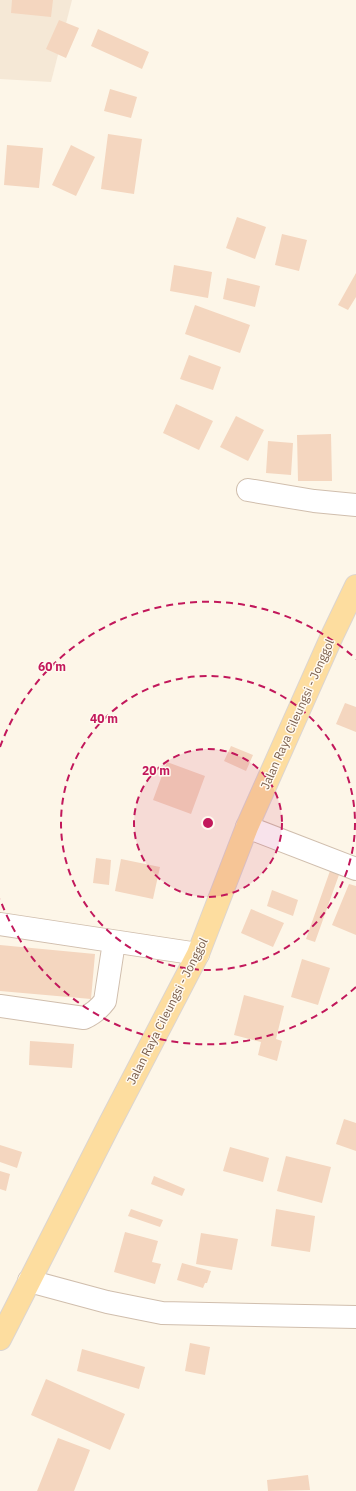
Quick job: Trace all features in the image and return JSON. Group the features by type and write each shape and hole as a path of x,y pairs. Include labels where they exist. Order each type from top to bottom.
{"main road":[{"name":"Jalan Raya Cileungsi - Jonggol","path":"0,1339 198,954 247,827 356,586"}],"street":[{"path":"248,490 356,505"},
{"path":"247,827 356,869"},
{"path":"0,924 198,954"},
{"path":"0,1006 84,1018 90,1015 105,1001 114,942"},
{"path":"29,1281 107,1302 162,1313 356,1317"}],"shaded area":[{"path":"0,0 72,0 51,82 0,79"}],"building":[{"path":"12,0 53,0 51,17 11,13"},
{"path":"59,20 79,28 66,58 46,49"},
{"path":"98,29 149,52 142,69 91,46"},
{"path":"110,89 137,97 131,118 104,111"},
{"path":"108,134 142,139 134,194 101,189"},
{"path":"7,145 43,148 39,188 4,185"},
{"path":"71,145 95,157 76,196 52,185"},
{"path":"237,217 266,227 255,259 226,248"},
{"path":"282,234 307,240 299,271 275,265"},
{"path":"174,265 212,272 208,298 170,291"},
{"path":"356,273 356,297 348,310 338,305"},
{"path":"227,278 260,286 255,307 223,299"},
{"path":"195,305 250,325 240,353 185,334"},
{"path":"189,355 221,367 213,390 180,379"},
{"path":"176,404 213,421 199,450 163,433"},
{"path":"236,416 264,430 248,461 220,447"},
{"path":"331,434 332,481 298,481 297,435"},
{"path":"268,441 293,443 291,475 266,473"},
{"path":"345,703 356,707 356,732 336,724"},
{"path":"231,746 253,755 246,771 224,761"},
{"path":"167,762 205,776 191,814 153,800"},
{"path":"96,858 111,860 109,885 93,883"},
{"path":"121,859 160,867 153,899 115,891"},
{"path":"331,868 340,872 315,942 306,939"},
{"path":"349,884 356,886 356,935 332,925"},
{"path":"272,890 298,900 293,916 267,906"},
{"path":"251,909 284,923 273,947 241,933"},
{"path":"0,945 95,954 91,999 0,991"},
{"path":"302,959 330,968 318,1005 291,997"},
{"path":"244,995 284,1006 276,1039 282,1041 277,1061 258,1055 261,1042 234,1035"},
{"path":"30,1041 74,1044 72,1068 29,1065"},
{"path":"344,1119 356,1123 356,1151 336,1144"},
{"path":"0,1145 22,1152 17,1168 0,1162"},
{"path":"230,1147 269,1158 263,1182 223,1171"},
{"path":"286,1156 331,1167 322,1203 277,1191"},
{"path":"0,1171 10,1174 6,1191 0,1189"},
{"path":"154,1176 185,1189 182,1196 151,1184"},
{"path":"131,1209 163,1220 160,1227 128,1216"},
{"path":"276,1209 315,1216 310,1252 271,1246"},
{"path":"125,1232 158,1241 152,1262 161,1264 155,1284 114,1272"},
{"path":"201,1233 238,1239 232,1270 196,1264"},
{"path":"182,1263 211,1271 207,1283 205,1283 203,1288 177,1280"},
{"path":"190,1343 210,1347 205,1375 185,1371"},
{"path":"82,1349 145,1367 139,1389 77,1371"},
{"path":"46,1379 125,1414 110,1450 31,1415"},
{"path":"58,1438 90,1450 74,1491 37,1491"},
{"path":"308,1475 310,1490 268,1491 267,1480"}]}
